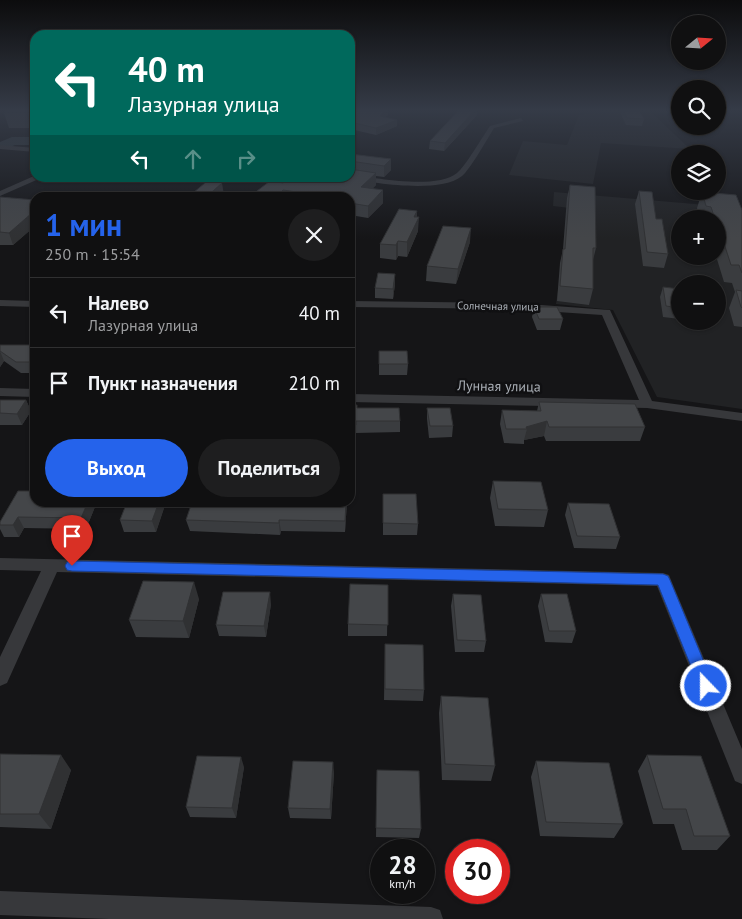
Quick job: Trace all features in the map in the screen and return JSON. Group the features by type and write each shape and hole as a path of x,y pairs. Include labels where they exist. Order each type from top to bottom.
{"street":[{"path":"355,177 411,184 451,179 459,175 474,153"},
{"path":"0,194 30,181"},
{"path":"0,303 30,304"},
{"name":"Солнечная улица","path":"355,304 513,306 606,312 647,404"},
{"path":"0,392 30,393"},
{"name":"Лунная улица","path":"355,398 647,404 742,417"},
{"path":"0,564 663,580 742,774"},
{"path":"0,677 52,565"},
{"path":"0,904 430,919"}],"shaded area":[{"path":"518,153 599,153 593,184 509,175"},
{"path":"554,192 742,208 742,409 657,397 613,310 556,304 570,208 553,206"}],"building":[{"path":"355,155 391,159 384,166 355,162"},
{"path":"355,170 376,173 361,187 383,190 368,206 355,204 355,192 296,192 283,190 281,192 256,192 269,182 355,182"},
{"path":"206,182 222,183 212,192 194,192"},
{"path":"570,185 595,187 596,248 593,248 593,289 560,286"},
{"path":"639,191 652,192 656,219 662,219 668,254 647,252"},
{"path":"726,194 736,195 742,210 742,273 739,265 731,265 726,250 726,210 712,210 711,207 706,206 704,200 726,200"},
{"path":"0,197 30,200 30,215 9,233 0,232"},
{"path":"399,209 417,211 414,217 419,217 407,242 398,241 396,245 380,244"},
{"path":"443,226 471,228 458,269 427,266"},
{"path":"378,273 395,274 393,289 375,288"},
{"path":"663,287 671,288 671,307 666,306"},
{"path":"736,290 742,291 742,308 741,307"},
{"path":"534,307 557,307 563,319 539,319"},
{"path":"0,345 30,345 30,362 16,362 0,351"},
{"path":"379,351 407,351 408,364 379,364"},
{"path":"0,400 26,400 17,414 0,413"},
{"path":"539,402 635,404 645,427 549,427 547,421 526,427 527,429 506,429 502,410 541,411"},
{"path":"355,405 357,405 357,408 399,408 400,421 356,421 356,425"},
{"path":"427,408 450,408 453,426 430,426"},
{"path":"493,481 541,482 548,510 498,509"},
{"path":"18,491 30,491 30,507 86,507 81,518 18,517 13,525 0,525"},
{"path":"383,494 416,494 418,524 383,523"},
{"path":"568,503 609,504 620,537 577,536"},
{"path":"125,507 157,507 152,521 120,520"},
{"path":"190,507 346,507 345,521 279,520 279,523 186,520"},
{"path":"143,581 194,582 183,621 129,620"},
{"path":"350,584 388,585 388,625 348,624"},
{"path":"223,592 270,592 264,626 216,625"},
{"path":"453,594 481,595 486,641 457,640"},
{"path":"541,594 567,594 576,631 549,631"},
{"path":"385,644 423,645 424,690 385,689"},
{"path":"441,696 488,698 495,766 445,764"},
{"path":"0,754 61,755 39,814 0,814"},
{"path":"647,755 701,756 730,836 694,836 686,809 663,809"},
{"path":"197,756 241,757 232,808 186,807"},
{"path":"293,761 333,762 330,809 288,808"},
{"path":"536,761 609,763 623,824 546,822"},
{"path":"377,770 419,771 421,829 376,828"}],"route":[{"path":"72,566 663,580 706,686"}]}
